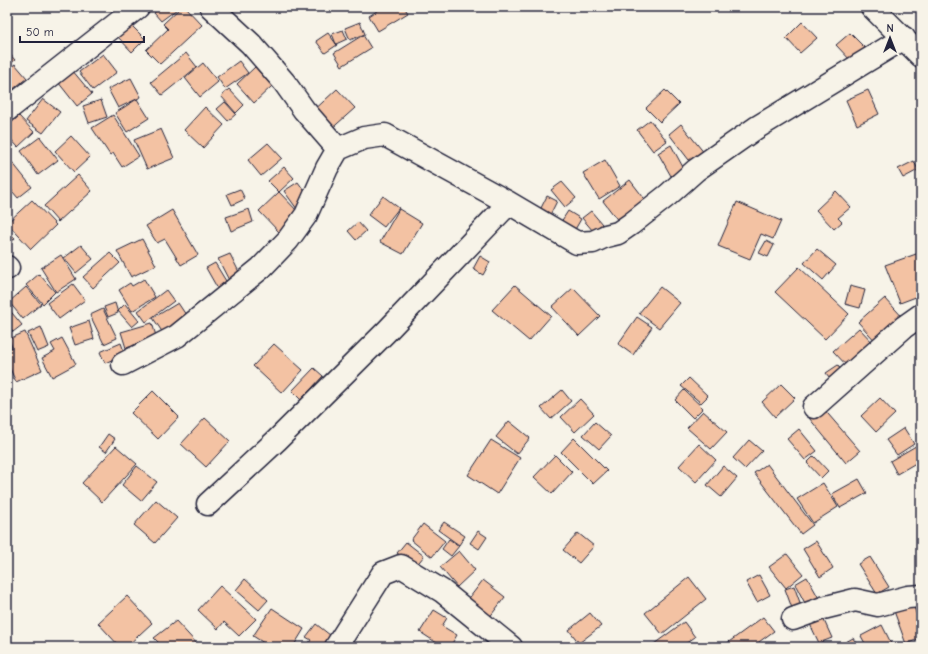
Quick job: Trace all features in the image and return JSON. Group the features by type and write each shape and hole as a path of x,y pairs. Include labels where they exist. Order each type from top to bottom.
{"street":[{"path":"7,110 138,7"},
{"path":"211,7 251,44 284,82 304,110 338,149"},
{"path":"872,7 921,56"},
{"path":"123,364 177,336 261,268 288,240 306,215 327,168 338,149 364,138 385,135 509,203 577,243 593,242 618,232 668,196 696,170 728,146 904,38"},
{"path":"208,504 277,440 386,332 509,203"},
{"path":"814,407 904,327 921,315"},
{"path":"336,647 383,573 401,566 442,591 511,647"},
{"path":"793,619 823,608 855,600 878,605 908,597 921,596"}],"building":[{"path":"161,7 175,7 177,9 161,21 154,13"},
{"path":"181,7 185,7 202,25 160,64 146,50 168,29 163,24"},
{"path":"383,7 404,7 408,13 378,31 369,16"},
{"path":"360,22 365,34 350,40 345,28"},
{"path":"802,22 817,38 800,53 786,38"},
{"path":"130,24 145,39 132,52 117,36"},
{"path":"343,30 347,39 336,44 332,34"},
{"path":"328,33 337,45 325,53 316,41"},
{"path":"850,33 866,49 852,62 836,45"},
{"path":"363,35 371,48 342,66 334,53"},
{"path":"7,51 15,60 7,67"},
{"path":"186,53 197,67 162,95 151,82"},
{"path":"103,54 117,72 93,90 79,72"},
{"path":"239,61 248,73 225,89 217,77"},
{"path":"203,63 218,82 200,97 185,78"},
{"path":"15,64 27,78 7,94 7,70"},
{"path":"255,67 272,86 254,103 237,84"},
{"path":"72,70 92,94 77,106 58,82"},
{"path":"131,78 141,97 118,108 108,89"},
{"path":"229,89 244,105 236,113 221,96"},
{"path":"337,89 355,108 328,132 311,113"},
{"path":"665,90 679,104 660,122 646,108"},
{"path":"868,90 879,114 857,125 846,100"},
{"path":"43,99 60,112 43,133 26,121"},
{"path":"137,99 149,118 127,132 115,113"},
{"path":"101,100 107,117 89,123 83,106"},
{"path":"225,102 236,114 228,121 217,109"},
{"path":"205,107 224,125 203,148 184,130"},
{"path":"113,115 139,156 122,167 113,153 110,155 92,128"},
{"path":"19,116 34,132 18,147 7,135 7,127"},
{"path":"650,120 667,141 653,151 637,130"},
{"path":"681,124 705,154 692,164 669,134"},
{"path":"161,129 174,158 147,169 134,140"},
{"path":"71,136 90,157 74,172 55,151"},
{"path":"40,137 58,160 38,175 21,151"},
{"path":"268,143 282,158 261,176 248,160"},
{"path":"671,145 684,169 671,176 658,153"},
{"path":"605,160 620,186 599,199 583,173"},
{"path":"914,161 918,170 903,178 898,169"},
{"path":"12,162 32,187 18,198 7,185 7,166"},
{"path":"284,167 294,178 279,192 268,181"},
{"path":"78,175 92,191 58,222 44,206"},
{"path":"630,180 647,202 619,222 603,201"},
{"path":"298,182 311,200 297,209 284,191"},
{"path":"562,182 576,198 565,207 551,190"},
{"path":"240,189 245,199 232,205 227,194"},
{"path":"836,191 851,207 838,218 842,222 834,229 816,210"},
{"path":"279,192 299,213 279,232 259,211"},
{"path":"383,196 399,208 384,227 368,215"},
{"path":"547,196 557,201 549,217 539,212"},
{"path":"32,200 56,225 31,249 7,223"},
{"path":"737,202 781,221 773,239 761,234 750,259 718,246"},
{"path":"249,209 253,222 231,231 226,217"},
{"path":"399,209 422,223 403,254 380,242"},
{"path":"172,210 198,255 181,265 165,239 157,243 146,226"},
{"path":"568,211 581,219 573,233 559,225"},
{"path":"591,211 602,224 593,231 582,218"},
{"path":"358,222 366,231 356,240 348,231"},
{"path":"7,231 15,238 7,247"},
{"path":"142,239 156,265 131,277 117,251"},
{"path":"766,241 774,245 768,257 759,253"},
{"path":"81,245 93,259 76,273 64,258"},
{"path":"817,249 836,265 823,280 804,263"},
{"path":"110,253 120,263 93,288 83,277"},
{"path":"919,253 921,258 921,295 900,303 885,265"},
{"path":"230,254 243,280 232,286 218,259"},
{"path":"61,255 76,279 56,292 41,268"},
{"path":"480,256 490,262 483,275 473,269"},
{"path":"215,263 229,286 219,291 206,268"},
{"path":"799,267 849,314 825,339 775,292"},
{"path":"39,274 55,292 43,304 26,285"},
{"path":"144,279 155,297 132,311 119,290 130,283 132,286"},
{"path":"73,284 85,300 59,319 47,303"},
{"path":"515,285 551,316 529,341 492,310"},
{"path":"850,286 865,290 860,308 845,304"},
{"path":"26,287 41,304 23,319 9,302"},
{"path":"660,287 680,303 659,328 639,313"},
{"path":"573,288 600,316 579,336 552,307"},
{"path":"166,290 174,301 146,322 138,311"},
{"path":"885,298 905,320 878,344 858,322"},
{"path":"115,303 118,313 108,317 104,307"},
{"path":"178,303 188,318 163,333 153,318"},
{"path":"125,304 139,321 132,327 118,311"},
{"path":"7,307 22,325 13,332 7,325"},
{"path":"103,309 117,338 104,344 90,315"},
{"path":"637,317 652,327 633,355 618,344"},
{"path":"89,321 94,339 75,345 69,328"},
{"path":"152,323 157,339 126,348 121,332"},
{"path":"41,327 49,347 37,352 28,333"},
{"path":"859,328 875,345 849,368 833,351"},
{"path":"25,332 42,370 16,382 7,362 7,350 12,347 9,339"},
{"path":"62,338 76,364 52,377 42,358 55,351 51,344"},
{"path":"121,343 125,354 105,363 100,352"},
{"path":"274,344 303,370 282,393 253,366"},
{"path":"838,365 844,374 832,381 826,373"},
{"path":"314,368 323,376 301,400 292,391"},
{"path":"689,378 708,396 701,403 681,386"},
{"path":"781,384 795,398 775,417 762,402"},
{"path":"562,390 571,401 551,419 541,408"},
{"path":"684,390 703,408 693,418 675,400"},
{"path":"153,391 179,417 158,439 131,413"},
{"path":"880,398 895,414 876,432 861,416"},
{"path":"580,399 594,414 575,432 561,417"},
{"path":"822,407 860,451 846,463 809,418"},
{"path":"703,411 727,432 711,449 687,428"},
{"path":"205,418 230,441 206,467 181,444"},
{"path":"509,421 530,438 517,454 496,437"},
{"path":"595,422 611,436 599,449 583,435"},
{"path":"904,428 914,444 897,455 886,440"},
{"path":"799,429 817,451 805,460 787,439"},
{"path":"108,434 115,439 106,452 99,447"},
{"path":"574,438 607,471 593,484 561,452"},
{"path":"491,440 520,458 497,494 468,475"},
{"path":"749,440 762,451 745,469 733,458"},
{"path":"921,443 921,460 897,474 890,461"},
{"path":"699,444 716,460 696,482 679,466"},
{"path":"116,446 137,464 102,502 82,483"},
{"path":"555,455 572,472 552,494 534,477"},
{"path":"814,456 828,471 821,478 807,463"},
{"path":"767,464 813,525 801,534 754,473"},
{"path":"137,466 157,482 141,501 122,485"},
{"path":"723,466 737,478 721,497 707,485"},
{"path":"859,479 867,493 840,508 832,494"},
{"path":"823,483 838,507 813,523 797,499"},
{"path":"156,500 177,518 155,543 134,525"},
{"path":"444,522 465,536 459,545 438,530"},
{"path":"423,524 445,541 432,557 411,540"},
{"path":"478,531 487,537 479,549 470,543"},
{"path":"578,533 594,546 579,563 563,550"},
{"path":"449,539 459,546 451,556 442,549"},
{"path":"816,541 833,568 820,577 803,549"},
{"path":"406,542 424,556 415,567 397,553"},
{"path":"459,551 475,570 457,587 440,567"},
{"path":"787,554 803,574 786,588 769,567"},
{"path":"870,557 889,587 877,594 858,564"},
{"path":"759,575 770,595 757,602 746,582"},
{"path":"689,577 706,599 662,634 645,613"},
{"path":"807,577 821,602 808,609 795,584"},
{"path":"245,579 268,600 259,610 236,590"},
{"path":"483,580 505,597 489,618 467,601"},
{"path":"220,586 256,619 239,636 224,622 218,629 198,610"},
{"path":"794,586 802,608 793,611 785,589"},
{"path":"127,596 152,623 126,647 120,647 98,623"},
{"path":"913,604 921,628 921,638 906,644 894,611"},
{"path":"272,608 304,629 293,647 270,647 253,636"},
{"path":"434,610 447,618 442,626 457,635 450,647 443,647 420,632"},
{"path":"590,613 601,626 579,643 569,630"},
{"path":"822,616 832,638 819,643 809,622"},
{"path":"763,617 774,631 752,647 722,647"},
{"path":"176,621 199,646 198,647 163,647 154,638"},
{"path":"684,622 695,637 681,647 656,647 654,644"},
{"path":"316,624 335,639 329,647 306,647 311,640 306,637"},
{"path":"882,625 893,647 867,647 861,636"},
{"path":"853,638 858,647 837,647"}]}
